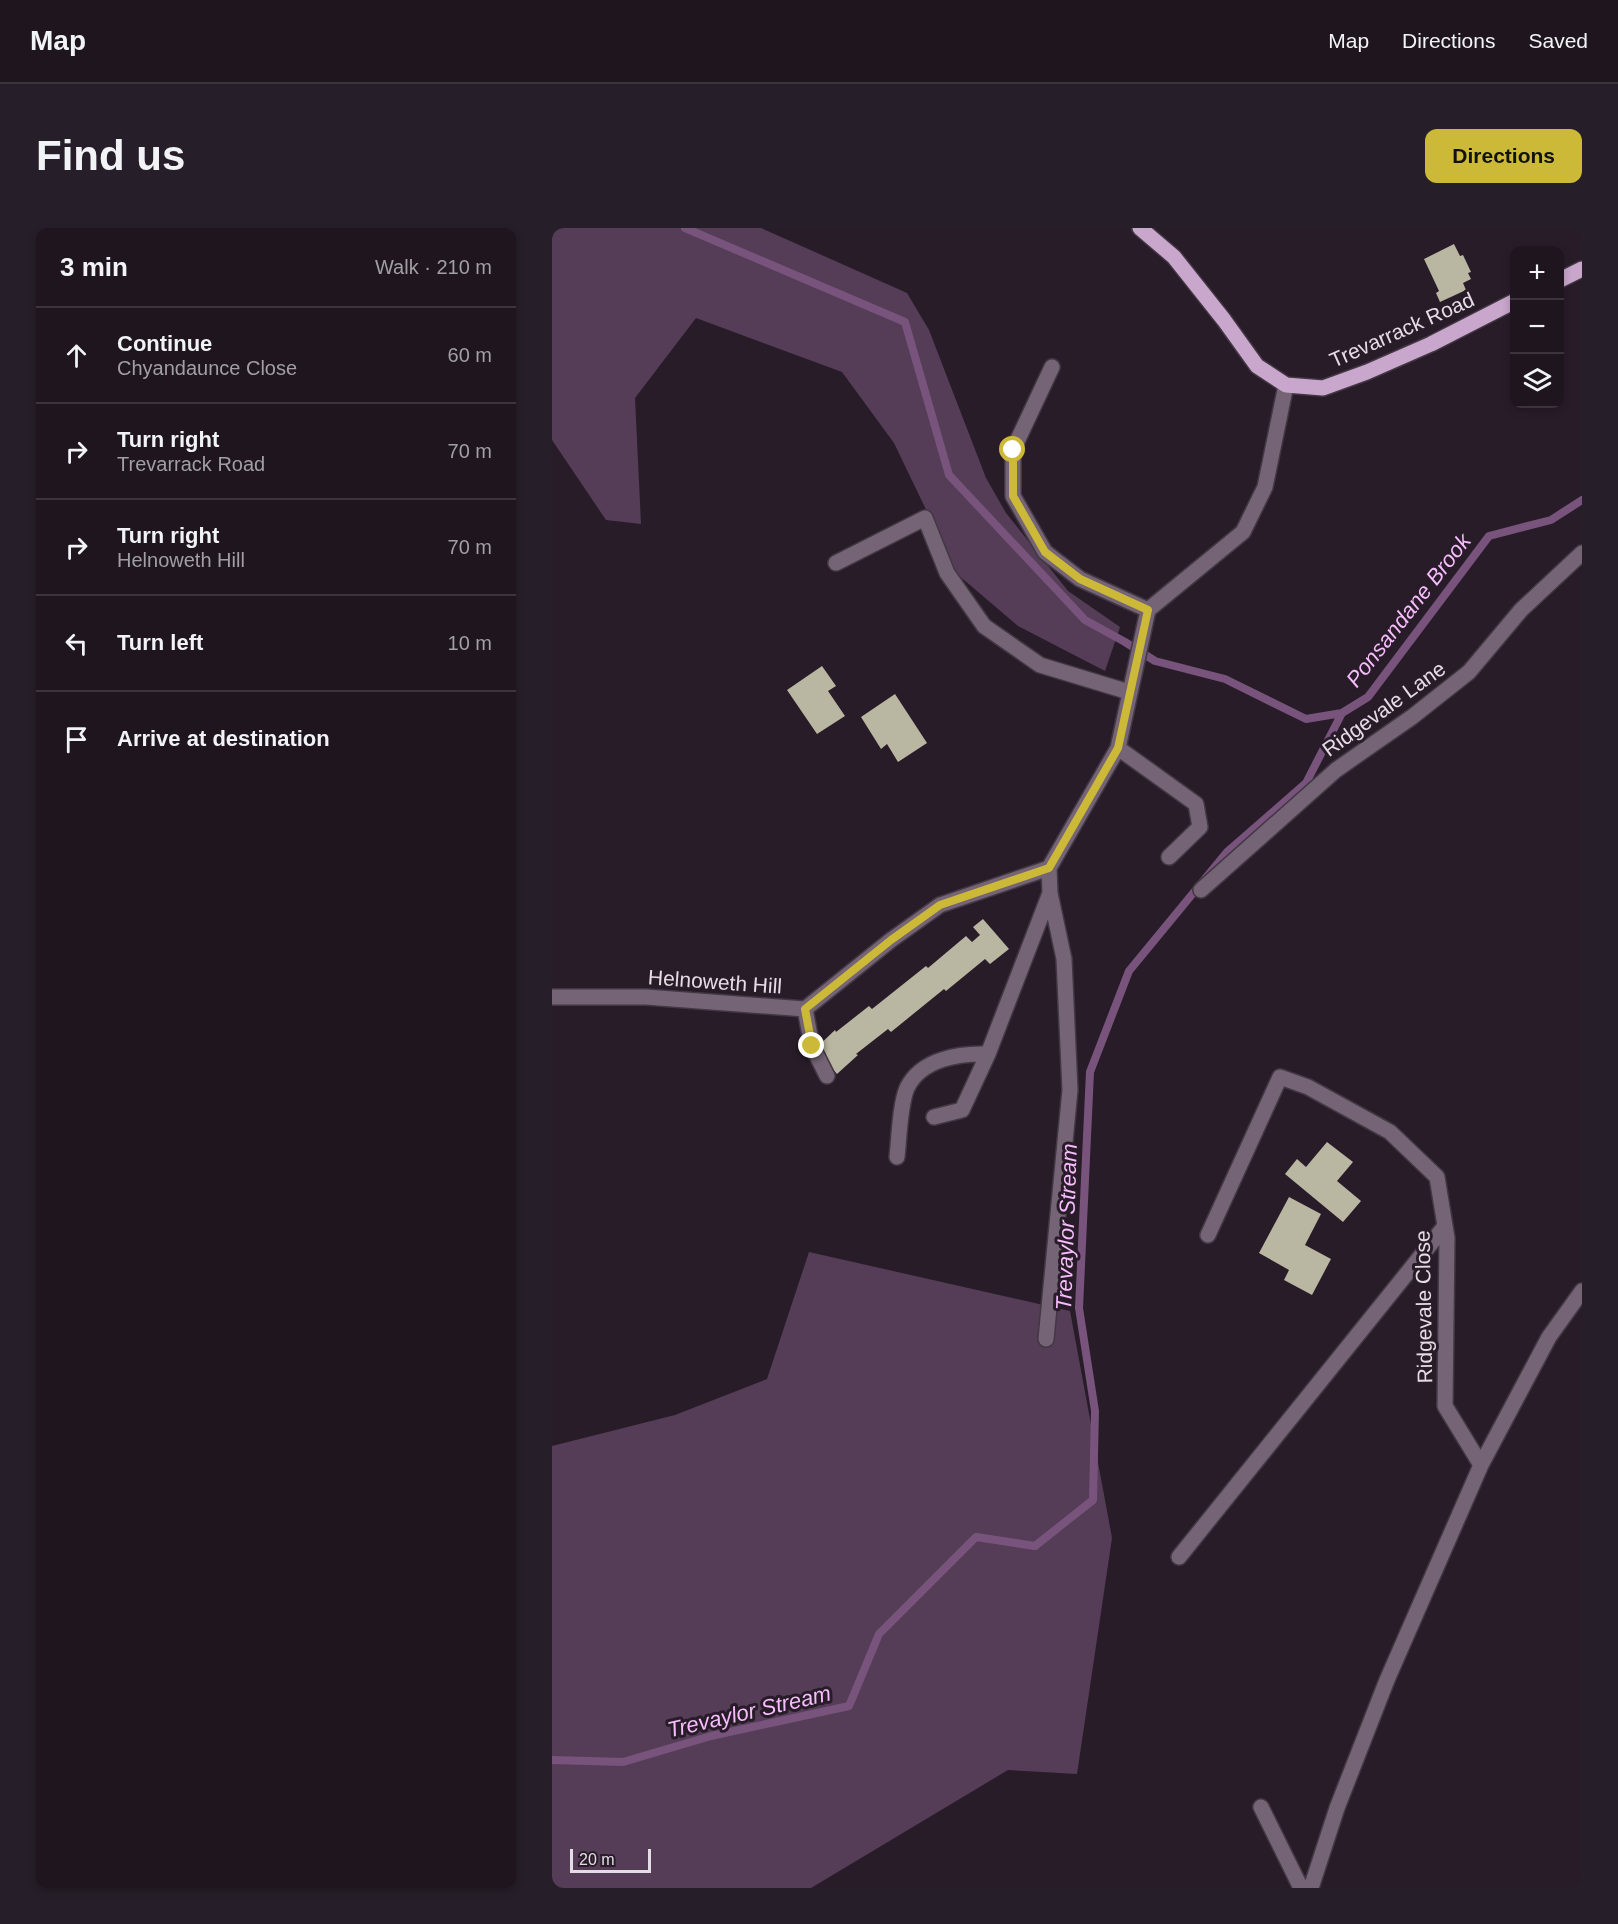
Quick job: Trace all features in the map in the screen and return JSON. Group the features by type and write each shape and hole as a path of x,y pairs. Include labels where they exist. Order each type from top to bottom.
{"main road":[{"path":"1146,230 1174,257 1257,366 1286,385"},
{"path":"1564,278 1582,269"},
{"name":"Trevarrack Road","path":"1286,385 1323,388 1431,344 1510,304"}],"street":[{"path":"1052,367 1013,450 1013,496 1045,552 1080,579 1146,616"},
{"path":"1046,1339 1070,1090 1064,959 1050,892 1049,868 1118,748 1146,616 1243,532 1265,487 1286,385"},
{"path":"836,563 925,518 947,573 984,626 1040,665 1129,692"},
{"name":"Ridgevale Lane","path":"1201,890 1335,770 1412,717 1469,672 1521,610 1582,553"},
{"path":"1118,748 1196,804 1200,827 1169,857"},
{"name":"Helnoweth Hill","path":"552,997 646,997 805,1009 891,940 940,905 1049,868"},
{"path":"934,1117 962,1110 988,1054 1050,892"},
{"path":"805,1009 812,1046 827,1076"},
{"path":"897,1157 907,1089 920,1070 949,1057 969,1053 988,1054"},
{"name":"Ridgevale Close","path":"1208,1235 1280,1077 1308,1087 1390,1132 1437,1177 1447,1238 1445,1406 1481,1465"},
{"path":"1179,1557 1445,1226"},
{"path":"1311,1888 1337,1808 1387,1680 1481,1465 1549,1337 1582,1291"},
{"path":"1261,1807 1301,1888"}],"shaded area":[{"path":"552,228 761,228 907,293 929,330 986,478 1006,513 1068,591 1120,627 1105,671 1018,626 957,574 894,443 842,372 696,318 635,398 641,524 606,520 552,440"},
{"path":"809,1252 1070,1311 1112,1538 1077,1774 1008,1770 811,1888 552,1888 552,1446 675,1415 767,1379"}],"building":[{"path":"1454,244 1460,256 1463,255 1471,272 1468,273 1471,279 1463,283 1466,290 1440,302 1436,293 1439,291 1424,259"},
{"path":"822,666 836,686 828,691 845,716 817,734 787,690"},
{"path":"895,694 927,743 898,762 887,744 881,749 861,717"},
{"path":"983,919 1009,949 990,964 985,959 891,1032 888,1029 856,1054 858,1055 837,1074 815,1049 835,1030 836,1032 869,1006 872,1009 926,966 928,968 966,936 972,942 980,935 973,927"},
{"path":"1327,1142 1353,1162 1337,1181 1361,1201 1343,1222 1285,1174 1297,1159 1306,1167"},
{"path":"1289,1197 1321,1214 1305,1245 1331,1259 1312,1295 1284,1280 1289,1270 1259,1253"}],"waterway":[{"name":"Ponsandane Brook","path":"685,228 905,322 949,475 1085,620 1155,661 1225,679 1306,719 1342,713 1368,697 1489,536 1551,520 1582,500"},
{"name":"Trevaylor Stream","path":"552,1760 623,1762 711,1736 849,1706 879,1634 976,1537 1035,1546 1093,1500 1095,1411 1079,1308 1090,1072 1129,971 1227,852 1306,783 1342,713"}],"route":[{"path":"812,1046 805,1009 891,940 940,905 1049,868 1118,748 1148,610 1080,579 1045,552 1013,496 1013,450"}]}
